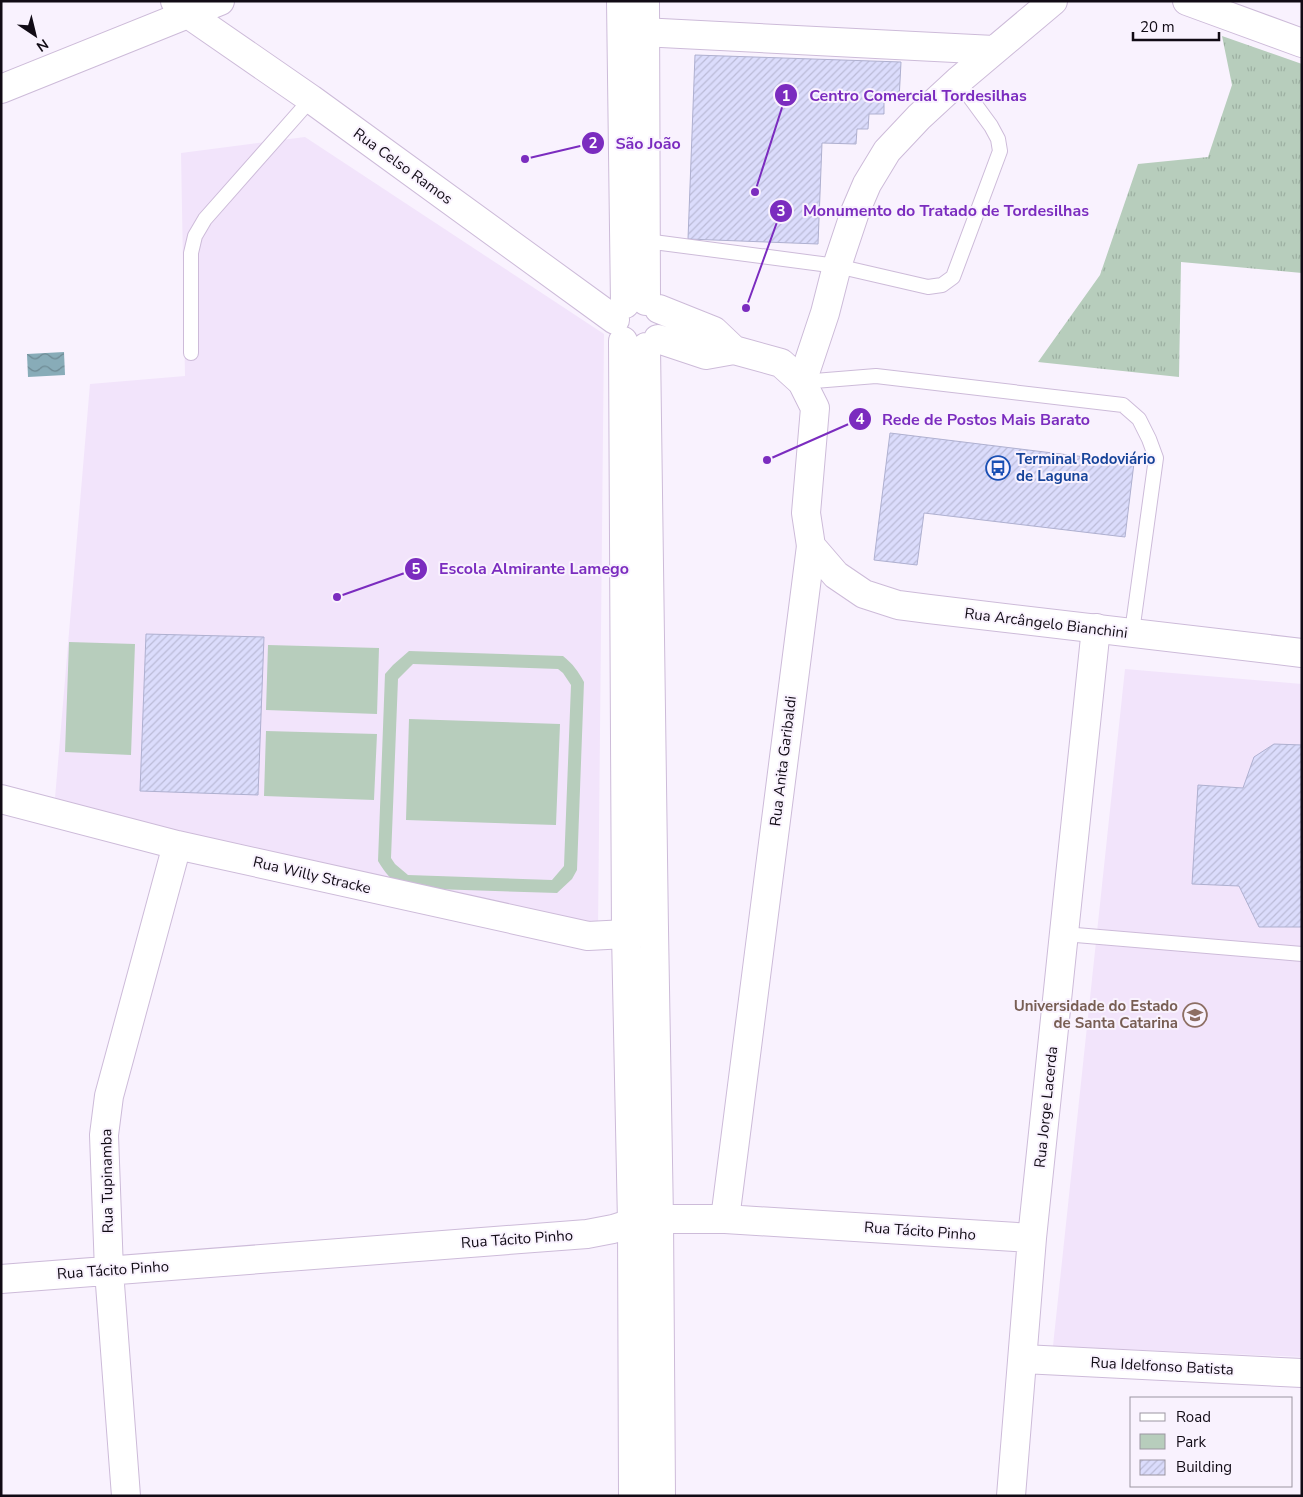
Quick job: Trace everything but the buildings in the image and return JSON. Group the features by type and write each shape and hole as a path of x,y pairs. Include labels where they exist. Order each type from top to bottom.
{"street":[{"path":"1,89 182,8 220,1"},
{"path":"621,1 634,32 646,241 639,323 626,934 632,1223 633,1496"},
{"path":"645,1 634,32 654,930 661,1496"},
{"path":"802,382 825,313 837,266 858,205 867,184 887,151 919,117 958,81 1053,1"},
{"path":"1186,1 1302,43"},
{"name":"Rua Celso Ramos","path":"182,8 311,99 639,323"},
{"path":"634,32 994,50"},
{"name":"Rua Anita Garibaldi","path":"639,323 706,355 734,350 781,363 802,382 815,408 806,513 811,546 725,1219"},
{"name":"Rua Arcângelo Bianchini","path":"811,546 836,575 857,590 864,594 898,604 1302,653"},
{"name":"Rua Jorge Lacerda","path":"1012,1496 1032,1238 1096,628"},
{"name":"Rua Willy Stracke","path":"1,799 177,844 588,936 654,930"},
{"name":"Rua Tupinamba","path":"126,1496 109,1270 104,1135 109,1096 177,844"},
{"name":"Rua Tácito Pinho","path":"1,1279 587,1234 632,1223 659,1219 725,1219 1032,1238"},
{"name":"Rua Idelfonso Batista","path":"1023,1359 1302,1373"}],"lane":[{"path":"646,241 837,266 928,287 942,285 953,277 1000,151 998,139 991,126 958,81"},
{"path":"191,353 191,253 195,236 205,219 311,99"},
{"path":"802,382 876,376 1123,406 1139,419 1156,458 1132,632"},
{"path":"1064,934 1302,954"}],"shaded area":[{"path":"305,137 604,334 598,931 54,810 90,384 185,376 181,153"},
{"name":"Universidade do Estado de Santa Catarina","path":"1125,669 1302,684 1302,1357 1053,1346"}],"green space":[{"path":"1222,36 1302,64 1302,273 1181,262 1179,377 1038,362 1100,275 1138,164 1208,157 1232,85"},
{"path":"69,642 135,644 131,755 65,752"},
{"path":"268,645 379,648 377,714 266,710"},
{"path":"409,651 563,656 577,671 584,682 577,870 572,879 557,893 404,888 392,880 383,869 378,861 385,674","holes":["413,664 558,669 571,685 564,866 552,880 408,875 391,858 398,679"]},
{"path":"409,719 560,724 556,825 406,820"},
{"path":"266,731 377,734 374,800 264,796"}],"water":[{"path":"64,352 65,375 28,377 27,354"}],"place":[{"name":"São João","path":"525,159"},
{"name":"Centro Comercial Tordesilhas","path":"755,192"},
{"name":"Monumento do Tratado de Tordesilhas","path":"746,308"},
{"name":"Rede de Postos Mais Barato","path":"767,460"},
{"name":"Terminal Rodoviário de Laguna","path":"998,468"},
{"name":"Escola Almirante Lamego","path":"337,597"},
{"name":"Universidade do Estado de Santa Catarina","path":"1195,1015"}]}
